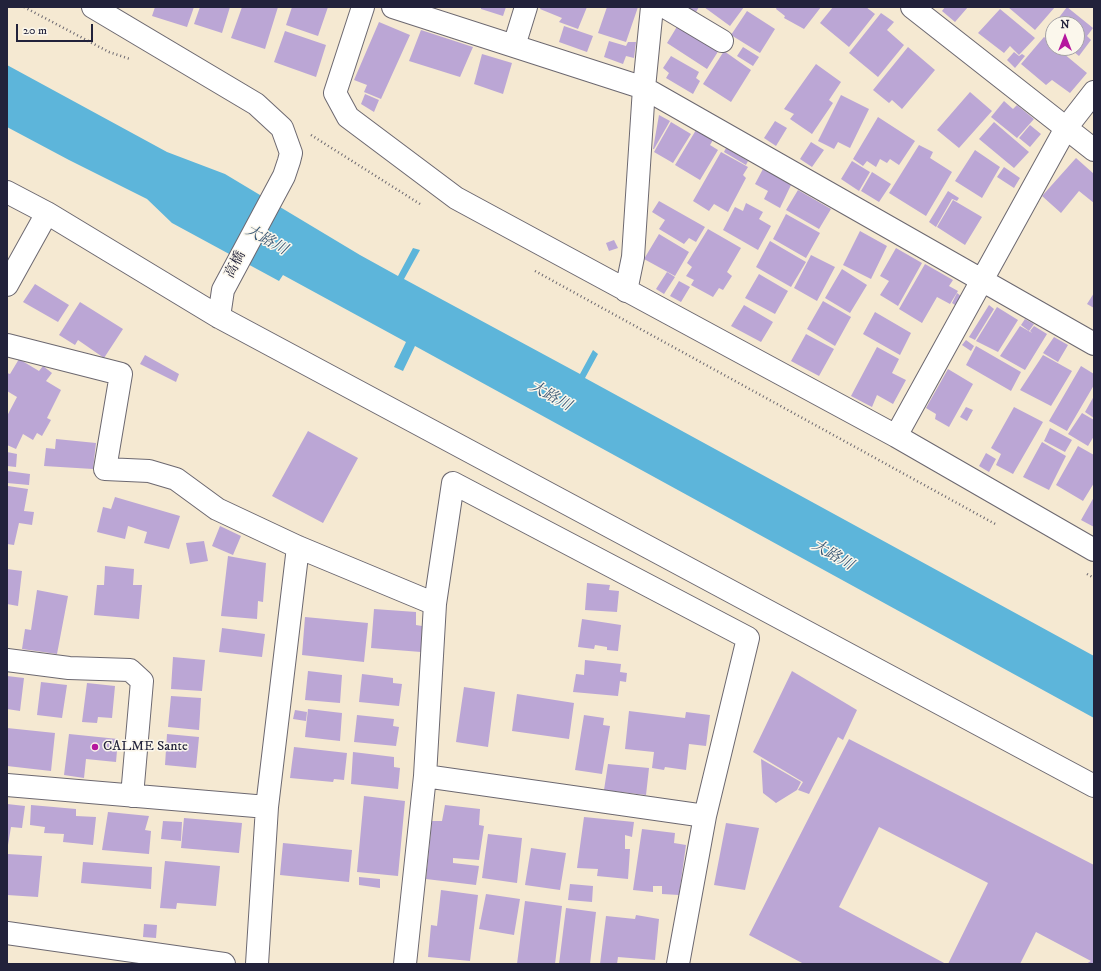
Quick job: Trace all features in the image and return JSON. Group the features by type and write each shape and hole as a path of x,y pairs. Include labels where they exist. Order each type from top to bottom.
{"street":[{"name":"高橋","path":"92,7 256,104 282,128 288,142 291,153 284,176 223,290 219,318"},
{"path":"363,7 335,93 348,118 456,198 896,436 1094,550"},
{"path":"393,7 644,88 911,238 980,280 1094,344"},
{"path":"514,46 526,7"},
{"path":"626,291 633,256 644,88 652,7"},
{"path":"665,7 722,41"},
{"path":"912,7 1094,150"},
{"path":"896,436 980,280 1066,128 1094,92"},
{"path":"7,192 47,213 219,318 1094,786"},
{"path":"7,285 47,213"},
{"path":"7,345 121,374 105,469 149,472 176,479 217,509 298,547 435,604"},
{"path":"405,964 425,776 435,604 453,483 748,638 705,816 678,964"},
{"path":"257,964 267,807 298,547"},
{"path":"7,660 69,668 130,670 142,681 132,796"},
{"path":"425,776 705,816"},
{"path":"7,785 267,807"},
{"path":"7,933 224,964"}],"water":[{"name":"大路川","path":"7,65 167,152 225,174 360,255 398,276 413,248 420,250 404,279 580,374 593,350 598,354 585,378 1094,656 1094,718 415,346 403,371 394,367 406,342 283,275 279,281 172,223 147,199 7,127"}],"building":[{"path":"155,7 194,7 187,27 152,16"},
{"path":"200,7 230,7 222,33 194,24"},
{"path":"242,7 278,7 265,49 231,38"},
{"path":"292,7 328,7 318,36 286,25"},
{"path":"481,7 506,7 503,16 481,9"},
{"path":"541,7 587,7 578,29 559,22 562,18 540,9"},
{"path":"607,7 638,7 626,42 598,33"},
{"path":"686,7 699,7 696,12"},
{"path":"704,7 744,7 730,26"},
{"path":"777,7 821,7 804,29 784,18 785,16 776,9"},
{"path":"833,7 866,7 875,14 849,47 820,23"},
{"path":"945,7 968,7 955,22 942,11"},
{"path":"1008,7 1055,7 1047,16 1045,16 1045,18 1035,30"},
{"path":"1067,7 1078,16 1060,16"},
{"path":"1000,9 1035,38 1019,55 1010,46 1004,53 978,33"},
{"path":"747,11 775,29 760,53 731,35"},
{"path":"881,13 894,22 887,30 904,45 878,77 849,53"},
{"path":"379,22 410,35 381,99 364,92 367,85 354,80"},
{"path":"1085,22 1093,28 1087,36 1091,40 1085,48"},
{"path":"678,25 719,50 707,69 667,43"},
{"path":"564,26 593,36 587,52 559,42"},
{"path":"421,30 473,47 460,77 409,61"},
{"path":"285,31 326,45 316,77 274,62"},
{"path":"1044,37 1045,56 1067,56 1087,73 1070,93 1052,80 1046,85 1021,64"},
{"path":"609,41 626,46 628,42 636,42 634,58 626,56 623,64 604,57"},
{"path":"743,47 759,57 753,66 737,56"},
{"path":"908,47 935,70 902,109 892,100 889,103 873,90"},
{"path":"724,51 751,70 731,102 703,84"},
{"path":"1014,52 1019,56 1022,54 1025,56 1015,68 1007,60"},
{"path":"482,54 512,63 503,94 474,84"},
{"path":"671,56 699,72 696,78 700,81 693,94 666,78 669,73 663,68"},
{"path":"816,64 841,82 829,100 833,103 812,134 790,119 794,114 784,109"},
{"path":"970,92 992,111 959,148 937,130"},
{"path":"365,94 379,100 374,112 361,104"},
{"path":"841,95 869,109 850,148 838,142 834,149 818,141"},
{"path":"1004,101 1013,109 1017,105 1034,119 1017,138 991,117"},
{"path":"659,115 670,121 653,149"},
{"path":"878,117 915,141 899,165 890,159 887,163 880,159 876,167 867,161 863,166 853,159"},
{"path":"775,121 787,128 776,146 764,138"},
{"path":"671,122 691,134 673,163 654,152"},
{"path":"994,122 1029,152 1014,168 979,139"},
{"path":"1030,125 1041,134 1030,147 1019,138"},
{"path":"696,130 713,140 710,145 718,150 700,180 675,165"},
{"path":"811,142 824,150 812,167 800,159"},
{"path":"919,145 933,152 930,158 952,172 926,216 889,193"},
{"path":"726,148 748,161 746,165 724,152"},
{"path":"975,150 1000,167 982,198 955,181"},
{"path":"721,152 748,167 743,175 746,178 728,212 714,204 709,211 693,201"},
{"path":"1076,158 1094,174 1094,203 1079,191 1061,213 1042,196"},
{"path":"852,161 870,172 859,191 841,179"},
{"path":"1004,167 1020,178 1014,188 997,177"},
{"path":"763,169 791,185 780,208 764,199 768,191 755,184"},
{"path":"872,172 891,184 879,202 861,191"},
{"path":"798,190 831,209 819,229 786,210"},
{"path":"948,191 959,198 957,201 950,198 952,199 936,227 929,222"},
{"path":"953,200 982,217 965,245 937,227"},
{"path":"659,201 705,227 696,242 689,238 684,244 659,229 665,220 652,212"},
{"path":"746,203 763,212 759,219 771,226 758,250 723,230 735,207 743,211"},
{"path":"786,214 820,233 806,258 773,239"},
{"path":"708,229 741,248 727,272 732,276 723,290 719,288 713,297 691,285 694,280 686,276 692,267 687,263"},
{"path":"860,231 887,246 871,279 843,265"},
{"path":"659,234 689,252 675,276 644,259"},
{"path":"614,240 618,248 609,251 606,243"},
{"path":"770,241 806,262 791,287 756,267"},
{"path":"896,248 922,263 898,306 880,295 889,281 880,276"},
{"path":"811,255 835,267 817,301 794,288"},
{"path":"925,264 953,280 949,286 958,291 950,304 937,297 922,323 899,309"},
{"path":"842,269 867,285 850,313 825,298"},
{"path":"667,272 675,277 664,294 656,289"},
{"path":"759,274 788,291 775,314 745,298"},
{"path":"679,281 690,287 681,302 670,296"},
{"path":"35,284 69,305 58,322 23,302"},
{"path":"957,293 961,296 955,305 952,303"},
{"path":"1094,293 1094,308 1087,304"},
{"path":"823,301 851,317 835,346 807,329"},
{"path":"80,302 123,329 104,358 78,340 75,345 59,335"},
{"path":"744,305 773,322 761,342 731,326"},
{"path":"989,305 994,309 975,340 969,337"},
{"path":"997,307 1018,320 998,352 976,341"},
{"path":"875,312 911,333 900,355 863,334"},
{"path":"1025,319 1034,324 1029,331 1021,325"},
{"path":"1020,326 1032,333 1030,331 1034,326 1047,334 1025,370 1000,356"},
{"path":"806,334 834,349 819,376 791,361"},
{"path":"1054,337 1068,345 1058,362 1043,353"},
{"path":"966,340 974,346 971,351 962,345"},
{"path":"976,346 1021,372 1011,391 966,365"},
{"path":"877,347 899,359 892,373 906,380 893,404 877,395 872,407 851,396"},
{"path":"145,355 179,374 176,382 140,364"},
{"path":"1043,355 1072,371 1051,406 1020,390"},
{"path":"19,359 39,371 43,366 52,373 46,381 61,390 47,418 51,420 42,436 37,433 33,440 23,434 16,449 7,445 7,416 17,397 7,391 7,373 10,374"},
{"path":"1081,366 1094,374 1094,385 1067,431 1049,421"},
{"path":"948,369 973,384 949,427 935,419 936,414 926,408"},
{"path":"1094,396 1094,418 1085,412"},
{"path":"966,407 973,410 967,421 960,417"},
{"path":"1014,407 1043,422 1013,474 996,465 1001,454 991,448"},
{"path":"1082,413 1094,420 1094,436 1088,446 1068,434"},
{"path":"1050,428 1072,440 1065,452 1044,441"},
{"path":"308,431 358,458 323,523 272,496"},
{"path":"56,439 96,443 93,469 44,466 46,448 55,449"},
{"path":"1042,442 1066,456 1049,490 1023,477"},
{"path":"1078,446 1094,455 1094,483 1083,501 1056,485"},
{"path":"7,452 17,454 16,467 7,466"},
{"path":"986,453 996,459 989,472 979,466"},
{"path":"7,471 30,474 29,485 7,483"},
{"path":"8,486 28,489 24,511 34,512 32,525 19,523 14,545 7,544"},
{"path":"115,497 180,516 169,549 144,543 147,532 128,526 125,539 97,532 103,507 111,509"},
{"path":"1094,497 1094,527 1081,520"},
{"path":"220,526 241,536 233,555 212,546"},
{"path":"204,541 208,561 190,564 186,543"},
{"path":"228,556 266,563 263,602 258,601 257,619 221,616"},
{"path":"105,566 134,569 133,585 142,585 139,619 94,615 97,585 104,585"},
{"path":"7,569 22,571 18,606 7,604"},
{"path":"587,583 610,585 609,590 619,591 617,612 585,610"},
{"path":"37,590 68,596 57,654 22,649 25,629 31,630"},
{"path":"374,609 416,612 416,625 422,626 421,652 371,648"},
{"path":"305,617 368,623 364,662 302,655"},
{"path":"582,619 621,625 618,651 607,650 607,647 595,645 594,649 578,647"},
{"path":"222,628 265,634 262,657 219,652"},
{"path":"173,657 205,660 202,691 171,689"},
{"path":"585,660 621,664 620,672 627,673 626,682 620,681 618,696 573,692 576,674 584,675"},
{"path":"308,671 342,675 340,703 305,700"},
{"path":"792,671 857,710 843,740 838,737 809,794 798,790 803,782 753,752"},
{"path":"362,674 393,678 393,683 402,684 399,706 359,702"},
{"path":"7,676 24,678 20,711 7,709"},
{"path":"41,682 67,685 62,718 37,715"},
{"path":"87,683 115,686 112,718 98,717 97,723 82,722"},
{"path":"464,687 495,692 488,747 456,742"},
{"path":"517,694 574,703 569,739 512,731"},
{"path":"171,696 201,698 199,730 168,727"},
{"path":"308,709 342,713 340,741 305,737"},
{"path":"295,710 307,712 306,721 293,719"},
{"path":"629,711 685,718 686,712 710,715 706,746 689,744 686,770 665,767 664,770 652,768 654,752 625,749"},
{"path":"357,715 394,719 393,726 399,727 396,746 354,742"},
{"path":"584,715 604,718 603,725 610,726 602,774 575,770"},
{"path":"7,728 55,733 51,771 7,766"},
{"path":"69,734 118,739 116,762 86,759 84,778 64,775"},
{"path":"167,734 199,737 196,768 165,765"},
{"path":"849,739 1094,865 1094,964 1086,964 1091,961 1036,932 1020,964 948,964 988,883 879,827 839,907 946,964 804,964 749,935"},
{"path":"294,747 347,753 344,780 334,779 333,782 290,778"},
{"path":"353,752 394,757 394,767 400,768 398,789 351,784"},
{"path":"761,759 801,782 797,790 776,803 763,793"},
{"path":"608,764 649,768 646,795 604,790"},
{"path":"364,796 405,801 398,876 357,872"},
{"path":"7,804 25,806 22,828 11,827 8,845"},
{"path":"31,805 76,809 76,816 96,817 93,845 63,842 64,834 44,833 45,827 30,825"},
{"path":"445,805 480,809 479,825 484,826 479,860 453,858 453,863 479,866 476,885 426,879 432,821 442,821"},
{"path":"108,812 149,816 145,830 151,831 149,854 102,850"},
{"path":"584,817 634,822 632,837 625,835 625,849 630,849 628,879 597,876 598,869 577,868"},
{"path":"184,818 242,823 239,853 181,848"},
{"path":"163,821 182,822 181,841 161,839"},
{"path":"726,823 759,828 745,890 714,885"},
{"path":"642,829 675,833 674,843 686,845 679,895 662,894 662,886 653,886 653,892 633,890"},
{"path":"488,834 522,838 517,883 482,878"},
{"path":"283,843 352,850 349,882 280,875"},
{"path":"531,848 566,853 560,890 525,885"},
{"path":"7,854 42,856 38,897 7,895"},
{"path":"165,861 220,866 216,906 177,903 176,909 160,908"},
{"path":"83,862 152,867 151,889 81,883"},
{"path":"359,877 380,879 380,888 359,885"},
{"path":"570,884 593,886 592,902 568,900"},
{"path":"441,890 478,895 470,961 428,957 431,925 437,926"},
{"path":"486,894 520,899 514,935 479,929"},
{"path":"525,901 562,906 555,964 517,964"},
{"path":"566,908 596,912 590,964 559,964"},
{"path":"636,915 659,919 655,960 618,957 617,964 600,964 606,916 635,919"},
{"path":"144,924 157,925 156,938 143,937"}],"place":[{"name":"CALME Sante","path":"95,747"}]}
